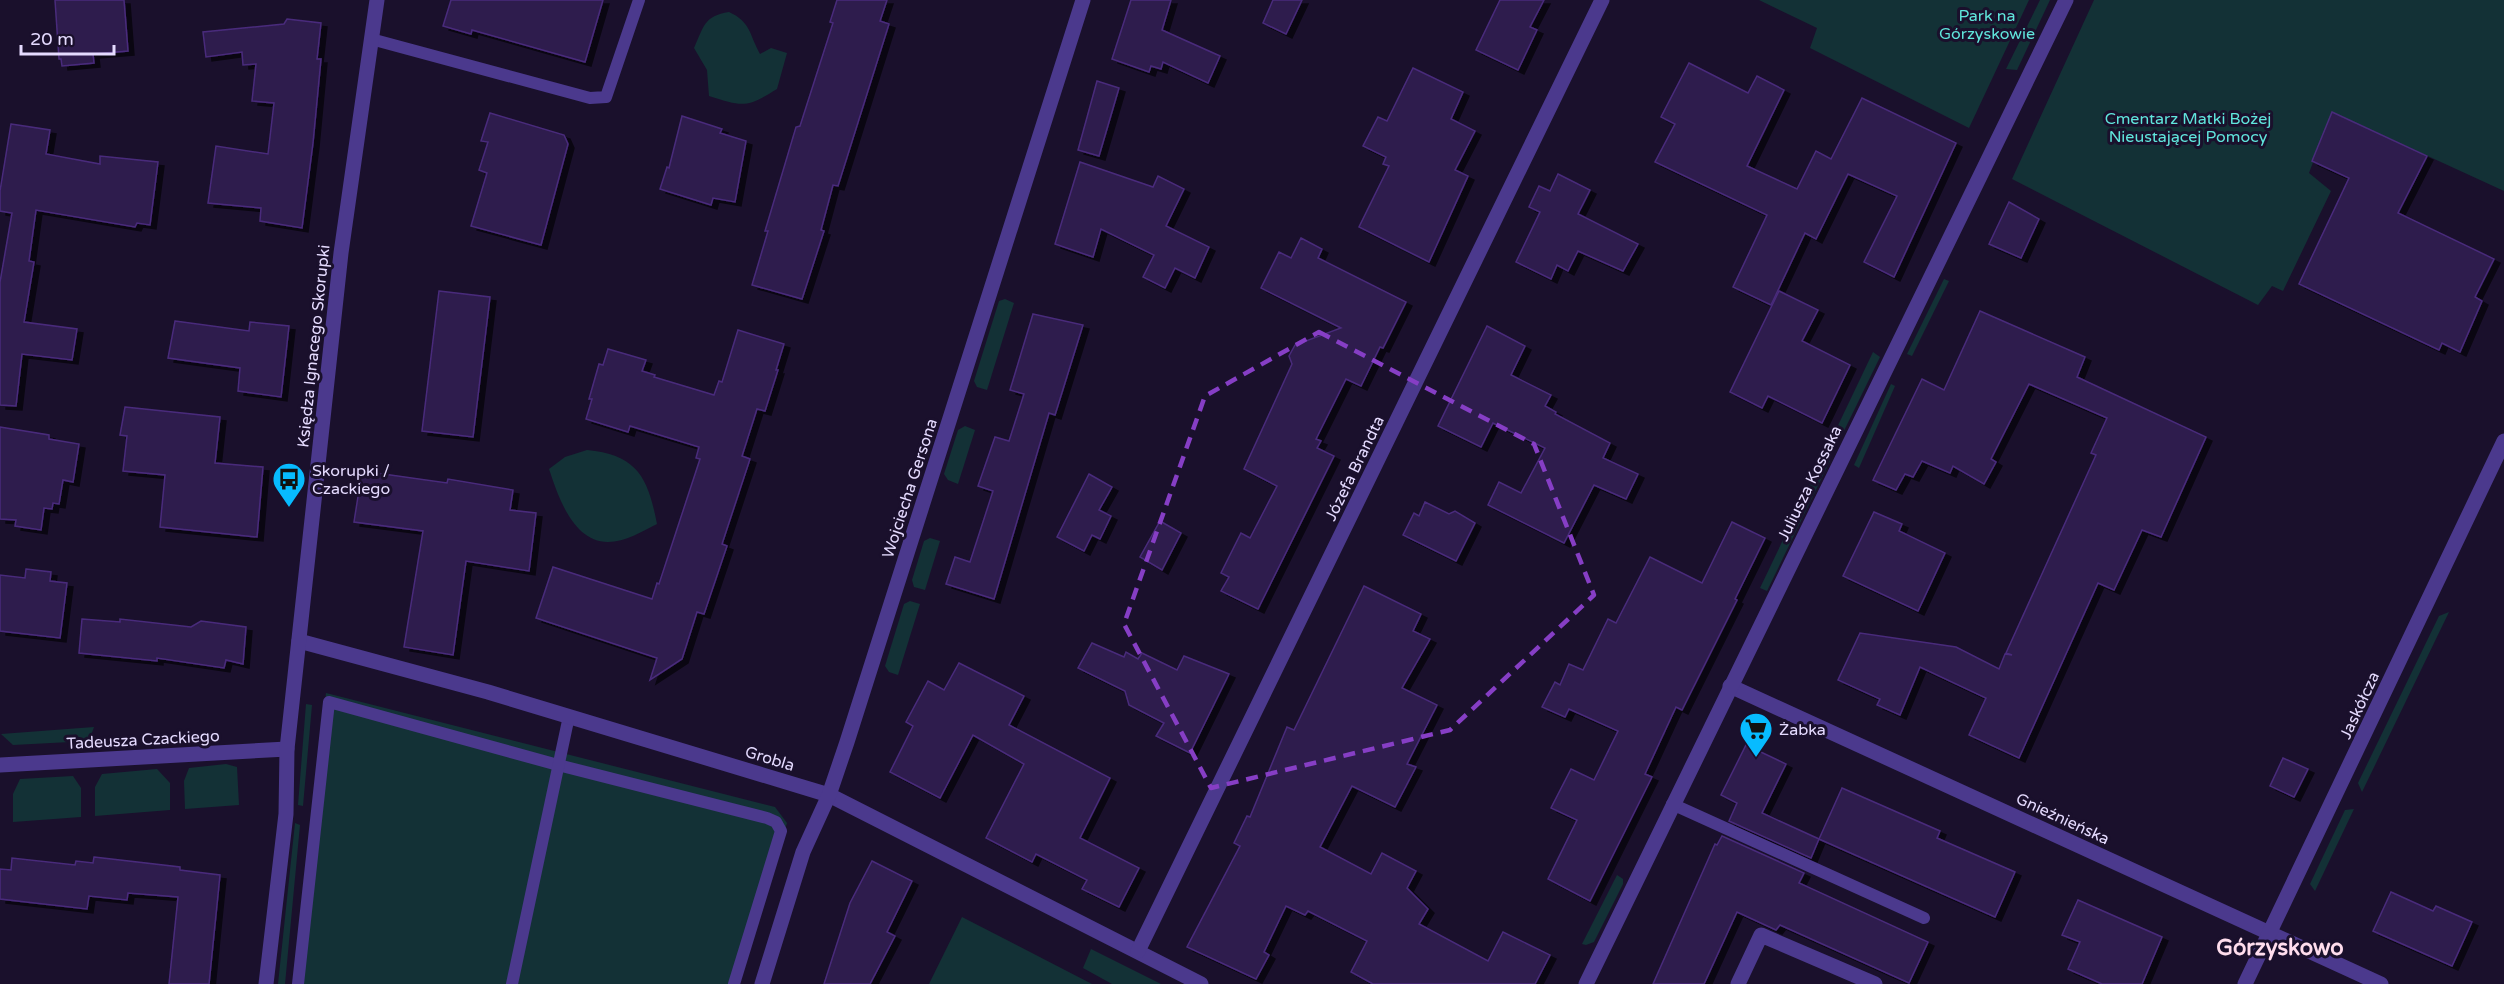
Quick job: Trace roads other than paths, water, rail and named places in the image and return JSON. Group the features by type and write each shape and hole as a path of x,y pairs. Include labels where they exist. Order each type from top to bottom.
{"street":[{"name":"Księdza Ignacego Skorupki","path":"266,984 286,814 288,749 340,253 377,0"},
{"name":"Wojciecha Gersona","path":"762,984 803,852 829,795 1083,0"},
{"name":"Józefa Brandta","path":"1138,951 1602,0"},
{"name":"Juliusza Kossaka","path":"1586,984 2066,0"},
{"name":"Jaskółcza","path":"2245,984 2504,441"},
{"name":"Grobla","path":"299,641 569,716 829,795 1201,984"},
{"name":"Gnieźnieńska","path":"1730,686 2381,984"},
{"name":"Tadeusza Czackiego","path":"0,765 288,749"},
{"path":"1738,984 1761,934 1875,984"}],"lane":[{"path":"371,39 590,98 606,97 639,0"},
{"path":"298,984 329,702 776,822 781,831 734,984"},
{"path":"512,984 569,716"},
{"path":"1672,804 1924,918"}],"place":[{"name":"Skorupki / Czackiego","path":"289,508"},
{"name":"Żabka","path":"1756,758"}],"district":[{"name":"Górzyskowo","path":"2280,947"}],"park label":[{"name":"Park na Górzyskowie","path":"1987,24"},
{"name":"Cmentarz Matki Bożej Nieustającej Pomocy","path":"2188,127"}]}
